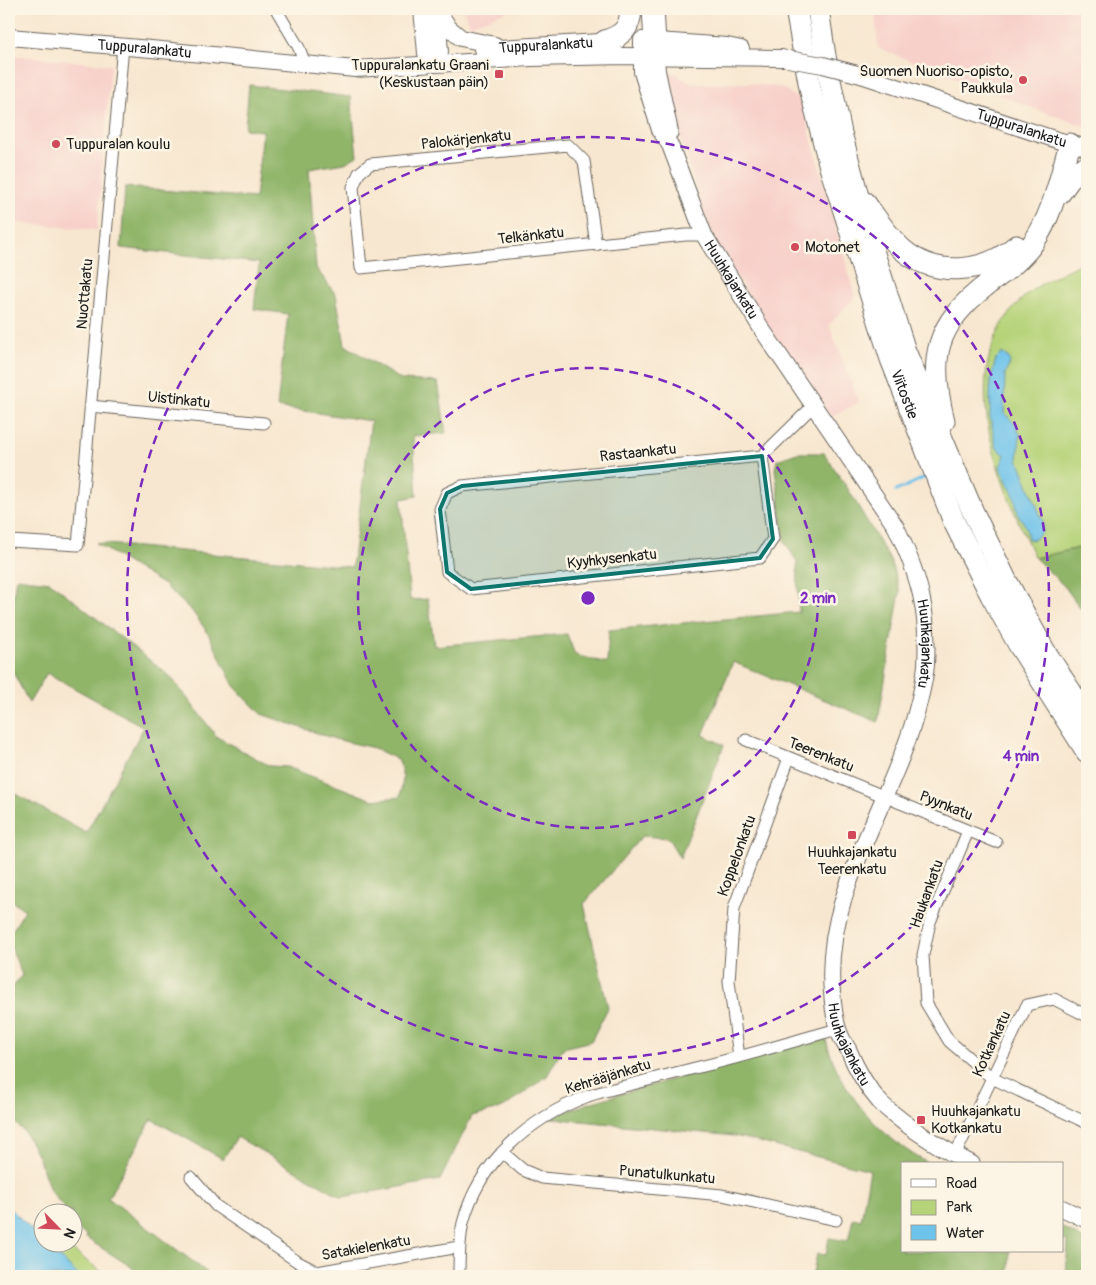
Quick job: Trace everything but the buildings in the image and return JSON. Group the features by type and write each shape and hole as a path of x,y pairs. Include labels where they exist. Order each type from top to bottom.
{"highway":[{"path":"605,41 621,34 628,26 631,9"},
{"path":"641,9 649,48"},
{"path":"649,48 653,9"},
{"name":"Viitostie","path":"796,9 810,88 830,167 891,359 954,522 990,596 1019,646 1087,752"},
{"name":"Viitostie","path":"818,9 825,56 857,193 905,352 973,512 1002,571 1044,650 1087,717"},
{"path":"857,193 891,238 905,252 939,267 959,269 978,267 998,259 1015,247 1030,230 1071,144"},
{"path":"958,476 938,399 938,350 946,326 965,302 1024,254 1042,229 1071,144"},
{"path":"994,279 1012,268 1032,251 1046,228 1060,193 1076,172 1087,167"}],"street":[{"path":"276,9 307,64"},
{"path":"422,9 433,56"},
{"path":"433,56 437,9"},
{"path":"437,9 449,28 461,38 512,47"},
{"name":"Tuppuralankatu","path":"9,37 307,64 433,56 512,47 605,41 649,48"},
{"name":"Tuppuralankatu","path":"433,56 531,58 649,48 673,42 727,46 823,65 861,75 1071,144"},
{"name":"Nuottakatu","path":"9,541 78,545 123,46"},
{"name":"Huuhkajankatu","path":"649,48 658,76 670,127 670,144 704,235 762,331 896,527 912,560 923,598 926,629 926,666 920,700 907,741 841,907 833,939 830,971 838,1029 866,1085 880,1103 911,1128 968,1162"},
{"name":"Palokärjenkatu","path":"361,268 353,187 358,174 370,164 568,145 584,161 596,245"},
{"name":"Telkänkatu","path":"361,268 704,235"},
{"path":"762,456 814,405"},
{"name":"Uistinkatu","path":"90,406 264,423"},
{"name":"Rastaankatu","path":"447,493 462,486 762,456"},
{"name":"Kyyhkysenkatu","path":"447,493 440,509 447,572 471,589 760,558 773,539 762,456"},
{"name":"Teerenkatu","path":"746,740 885,798"},
{"name":"Koppelonkatu","path":"739,1058 729,981 734,908 789,758"},
{"name":"Pyynkatu","path":"885,798 996,842"},
{"name":"Haukankatu","path":"968,831 930,922 923,955 926,1003 948,1041 992,1078 1087,1123"},
{"name":"Kotkankatu","path":"955,1155 1027,1005 1054,999 1087,1016"},
{"name":"Kehrääjänkatu","path":"459,1276 459,1247 463,1224 470,1201 481,1180 502,1152 519,1134 550,1112 589,1096 739,1058 838,1029"},
{"name":"Punatulkunkatu","path":"502,1152 523,1170 542,1178 722,1195 836,1220"},
{"name":"Satakielenkatu","path":"191,1177 216,1206 298,1262 317,1272 344,1272 459,1247"},
{"path":"1064,1209 1087,1220"}],"highlighted area":[{"path":"762,456 773,539 760,558 471,589 447,572 440,509 447,493 462,486"}],"shaded area":[{"path":"463,9 512,9 470,25"},
{"name":"Suomen Nuoriso-opisto, Paukkula","path":"875,9 1087,9 1087,127 878,48"},
{"name":"Tuppuralan koulu","path":"9,55 111,65 97,230 9,222"},
{"path":"677,73 681,78 694,84 750,83 783,88 801,101 855,297 829,325 859,402 831,417 778,343 715,241 699,200 668,93 666,74"}],"green space":[{"path":"249,85 351,97 357,156 345,163 309,169 316,268 336,295 345,345 401,380 438,382 446,433 413,436 417,496 401,499 410,600 428,599 434,646 567,634 575,655 607,663 609,630 799,612 797,562 785,542 775,469 777,460 797,453 824,453 848,489 890,560 900,591 878,722 733,662 703,735 724,745 680,858 668,838 642,836 584,904 608,1008 591,1041 563,1048 547,1076 503,1108 472,1116 440,1180 342,1197 237,1137 223,1159 152,1119 108,1198 212,1276 141,1276 130,1266 86,1238 87,1236 82,1232 82,1202 59,1202 50,1190 38,1156 25,1133 9,1116 9,992 22,975 9,942 9,936 25,910 9,899 9,790 86,833 144,727 47,673 29,703 12,670 9,670 9,626 16,578 50,582 170,676 217,737 270,766 287,767 373,800 400,797 403,779 399,760 374,748 335,739 261,714 234,686 208,633 192,611 164,585 96,543 352,567 371,421 277,407 288,314 254,309 259,263 121,248 125,187 255,198 263,131 245,129"},
{"path":"1087,255 1087,546 1035,558 1007,493 995,457 988,421 985,385 991,351 1005,320 1035,288 1083,262"},
{"path":"1087,546 1087,617 1065,587 1035,558"},
{"path":"825,1036 840,1076 864,1111 895,1141 926,1162 901,1162 901,1252 1010,1252 1008,1276 834,1276 813,1273 817,1254 826,1255 829,1238 848,1241 853,1218 861,1220 870,1170 735,1136 550,1118 589,1103"},
{"path":"1064,1228 1087,1242 1087,1276 1066,1276 1068,1241 1064,1240"},
{"path":"46,1252 75,1252 107,1276 42,1276"}],"water":[{"path":"1002,353 1009,358 1010,363 1005,374 1004,413 1016,425 1020,435 1018,459 1043,522 1042,532 1034,540 1028,539 1026,527 1018,514 1014,496 1000,467 1005,455 996,447 990,417 990,381 996,359"},
{"path":"9,1207 32,1230 32,1252 54,1252 79,1276 9,1276"}],"waterway":[{"path":"896,491 926,477"}],"place":[{"name":"Tuppuralankatu Graani (Keskustaan päin)","path":"499,74"},
{"name":"Suomen Nuoriso-opisto, Paukkula","path":"1023,80"},
{"name":"Tuppuralan koulu","path":"56,144"},
{"name":"Motonet","path":"795,247"},
{"name":"Huuhkajankatu Teerenkatu","path":"852,835"},
{"name":"Huuhkajankatu Kotkankatu","path":"921,1120"}]}
